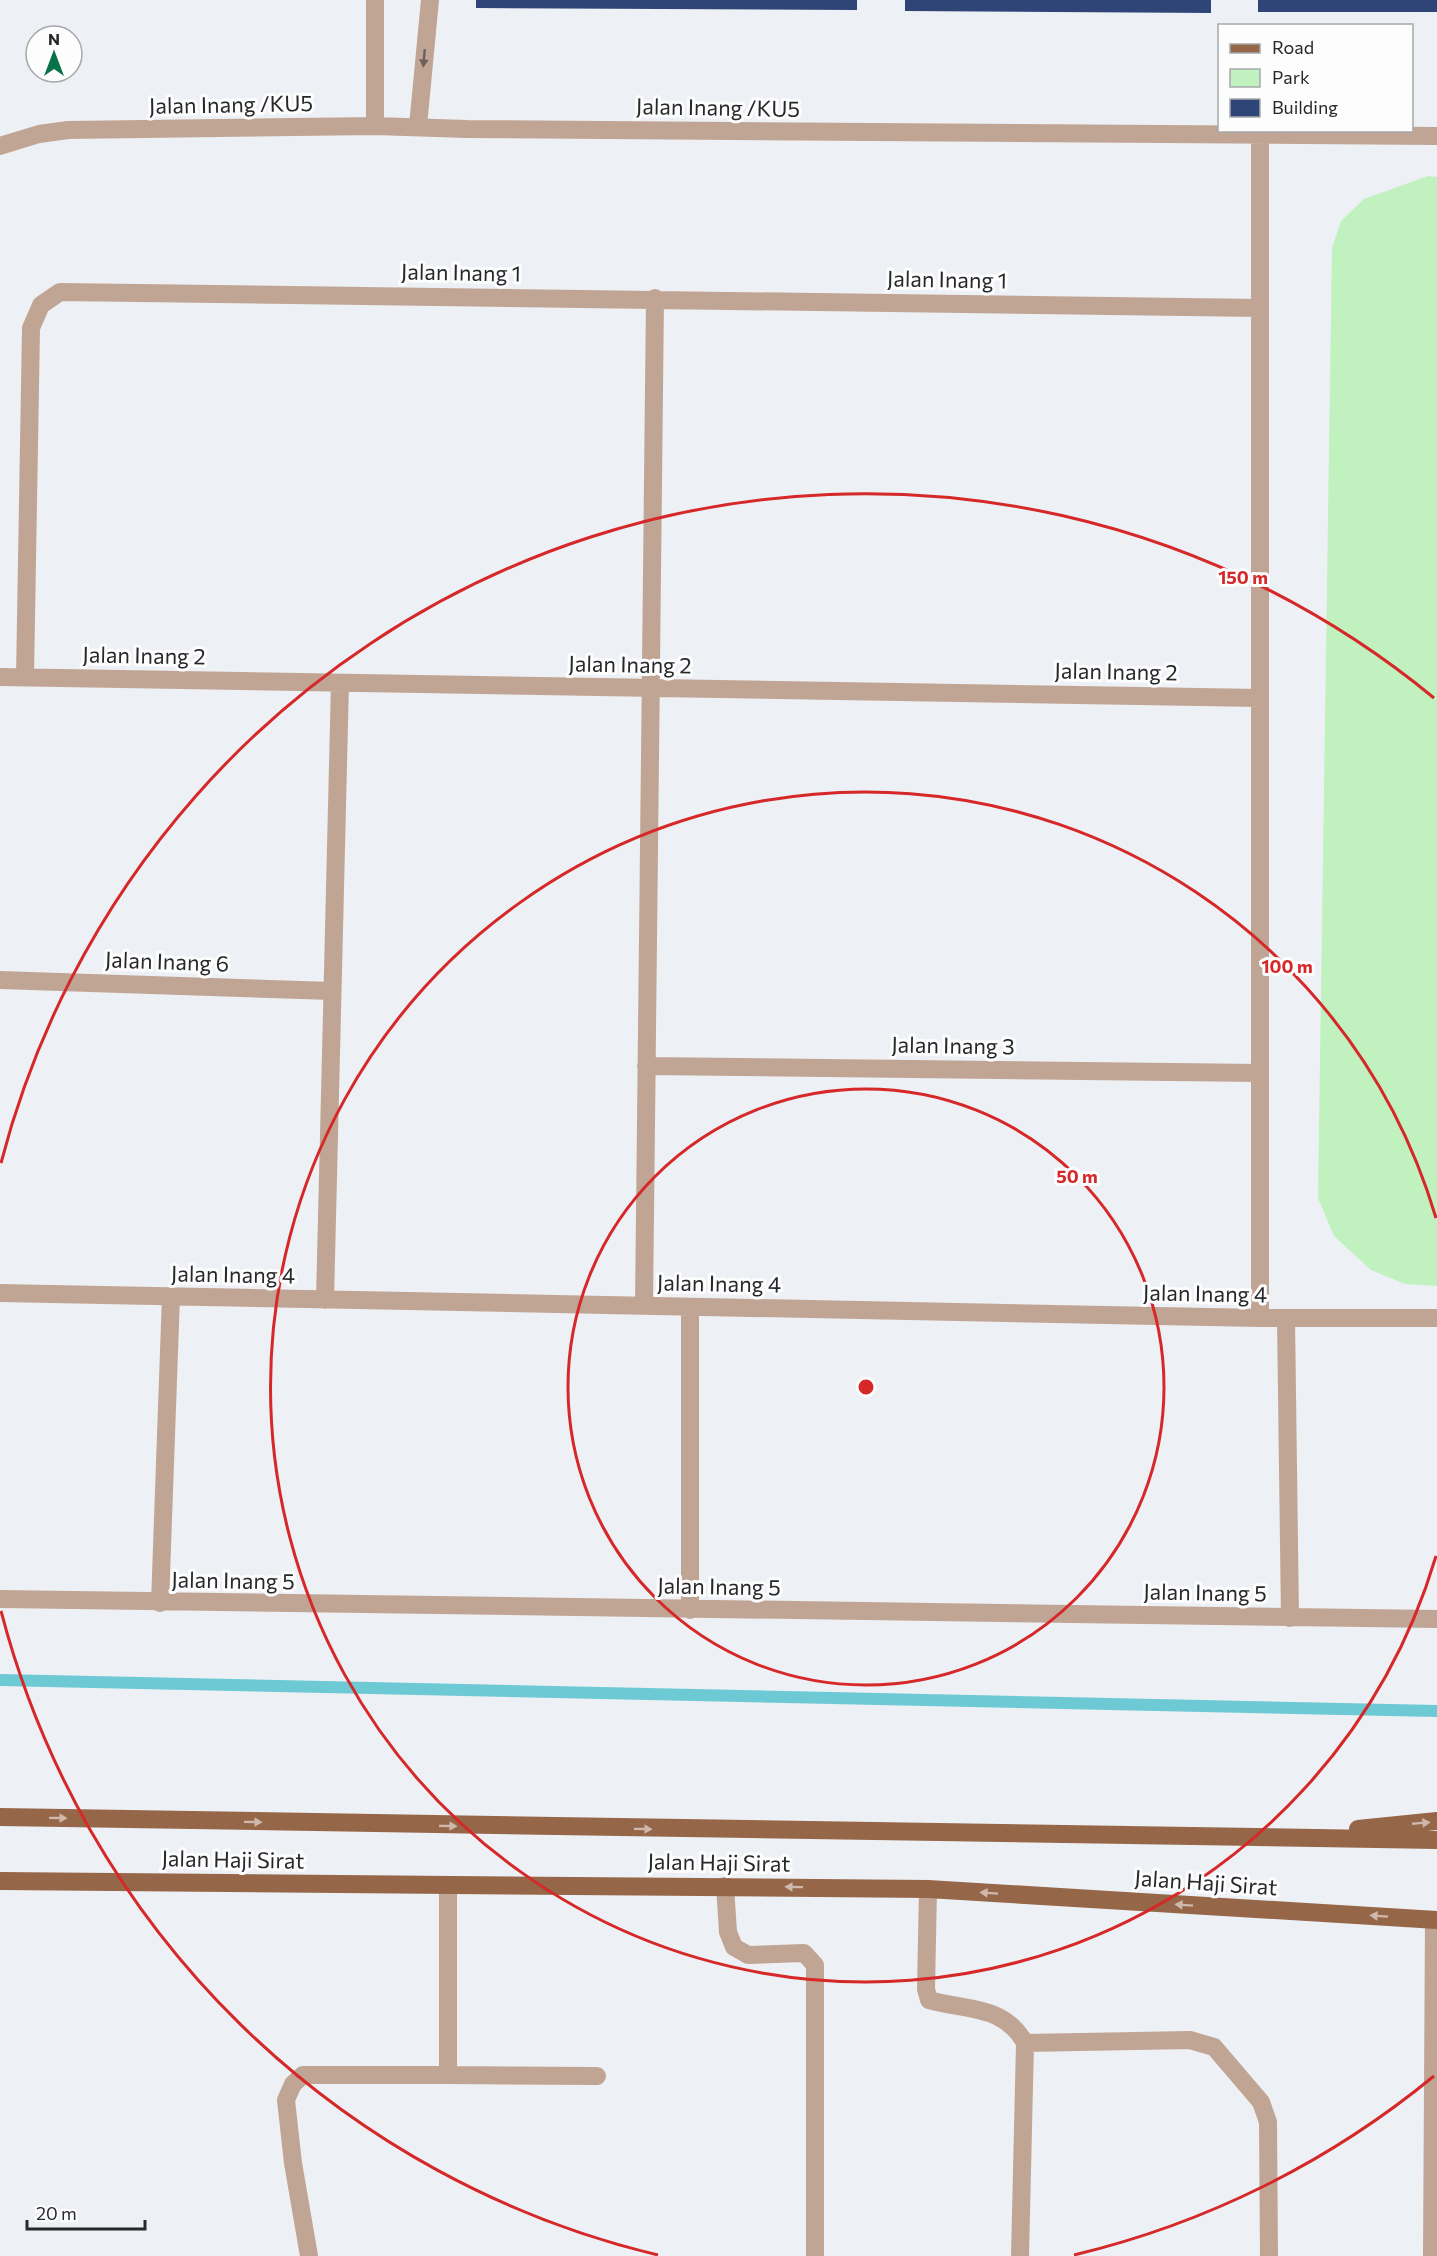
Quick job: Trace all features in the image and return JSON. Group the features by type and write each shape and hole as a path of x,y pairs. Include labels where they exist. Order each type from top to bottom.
{"main road":[{"name":"Jalan Haji Sirat","path":"0,1817 1437,1840"},
{"path":"1258,1838 1437,1821"},
{"name":"Jalan Haji Sirat","path":"0,1881 928,1889 1435,1920"}],"street":[{"path":"375,0 375,126"},
{"path":"418,126 430,0"},
{"name":"Jalan Inang /KU5","path":"0,146 39,134 68,130 375,126 1437,136"},
{"path":"1260,136 1260,1318"},
{"name":"Jalan Inang 1","path":"25,677 31,328 40,305 60,292 655,298 1260,308"},
{"path":"644,1305 655,298"},
{"name":"Jalan Inang 2","path":"0,677 1260,698"},
{"path":"324,1300 340,683"},
{"name":"Jalan Inang 6","path":"0,980 332,991"},
{"name":"Jalan Inang 3","path":"646,1066 1260,1073"},
{"name":"Jalan Inang 4","path":"0,1293 1260,1318 1437,1318"},
{"path":"160,1603 171,1296"},
{"path":"690,1307 690,1610"},
{"path":"1286,1318 1290,1618"},
{"name":"Jalan Inang 5","path":"0,1599 1437,1619"},
{"path":"448,1885 448,2074"},
{"path":"725,1886 728,1932 734,1947 748,1955 804,1953 815,1965 815,2256"},
{"path":"928,1889 926,1989 930,2000 1001,2016 1016,2027 1025,2043 1020,2256"},
{"path":"1432,2256 1435,2226 1435,1920"},
{"path":"1025,2043 1190,2040 1214,2047 1261,2102 1268,2122 1269,2256"},
{"path":"309,2256 293,2163 286,2100 293,2084 303,2075 597,2076"}],"green space":[{"path":"1428,176 1437,177 1437,1286 1405,1284 1371,1270 1334,1236 1318,1198 1332,248 1341,221 1364,199"}],"building":[{"path":"476,0 857,0 857,10 476,8"},
{"path":"905,0 1211,0 1211,13 905,11"},
{"path":"1258,0 1437,0 1437,12 1258,12"}],"waterway":[{"path":"0,1680 1437,1711"}]}
